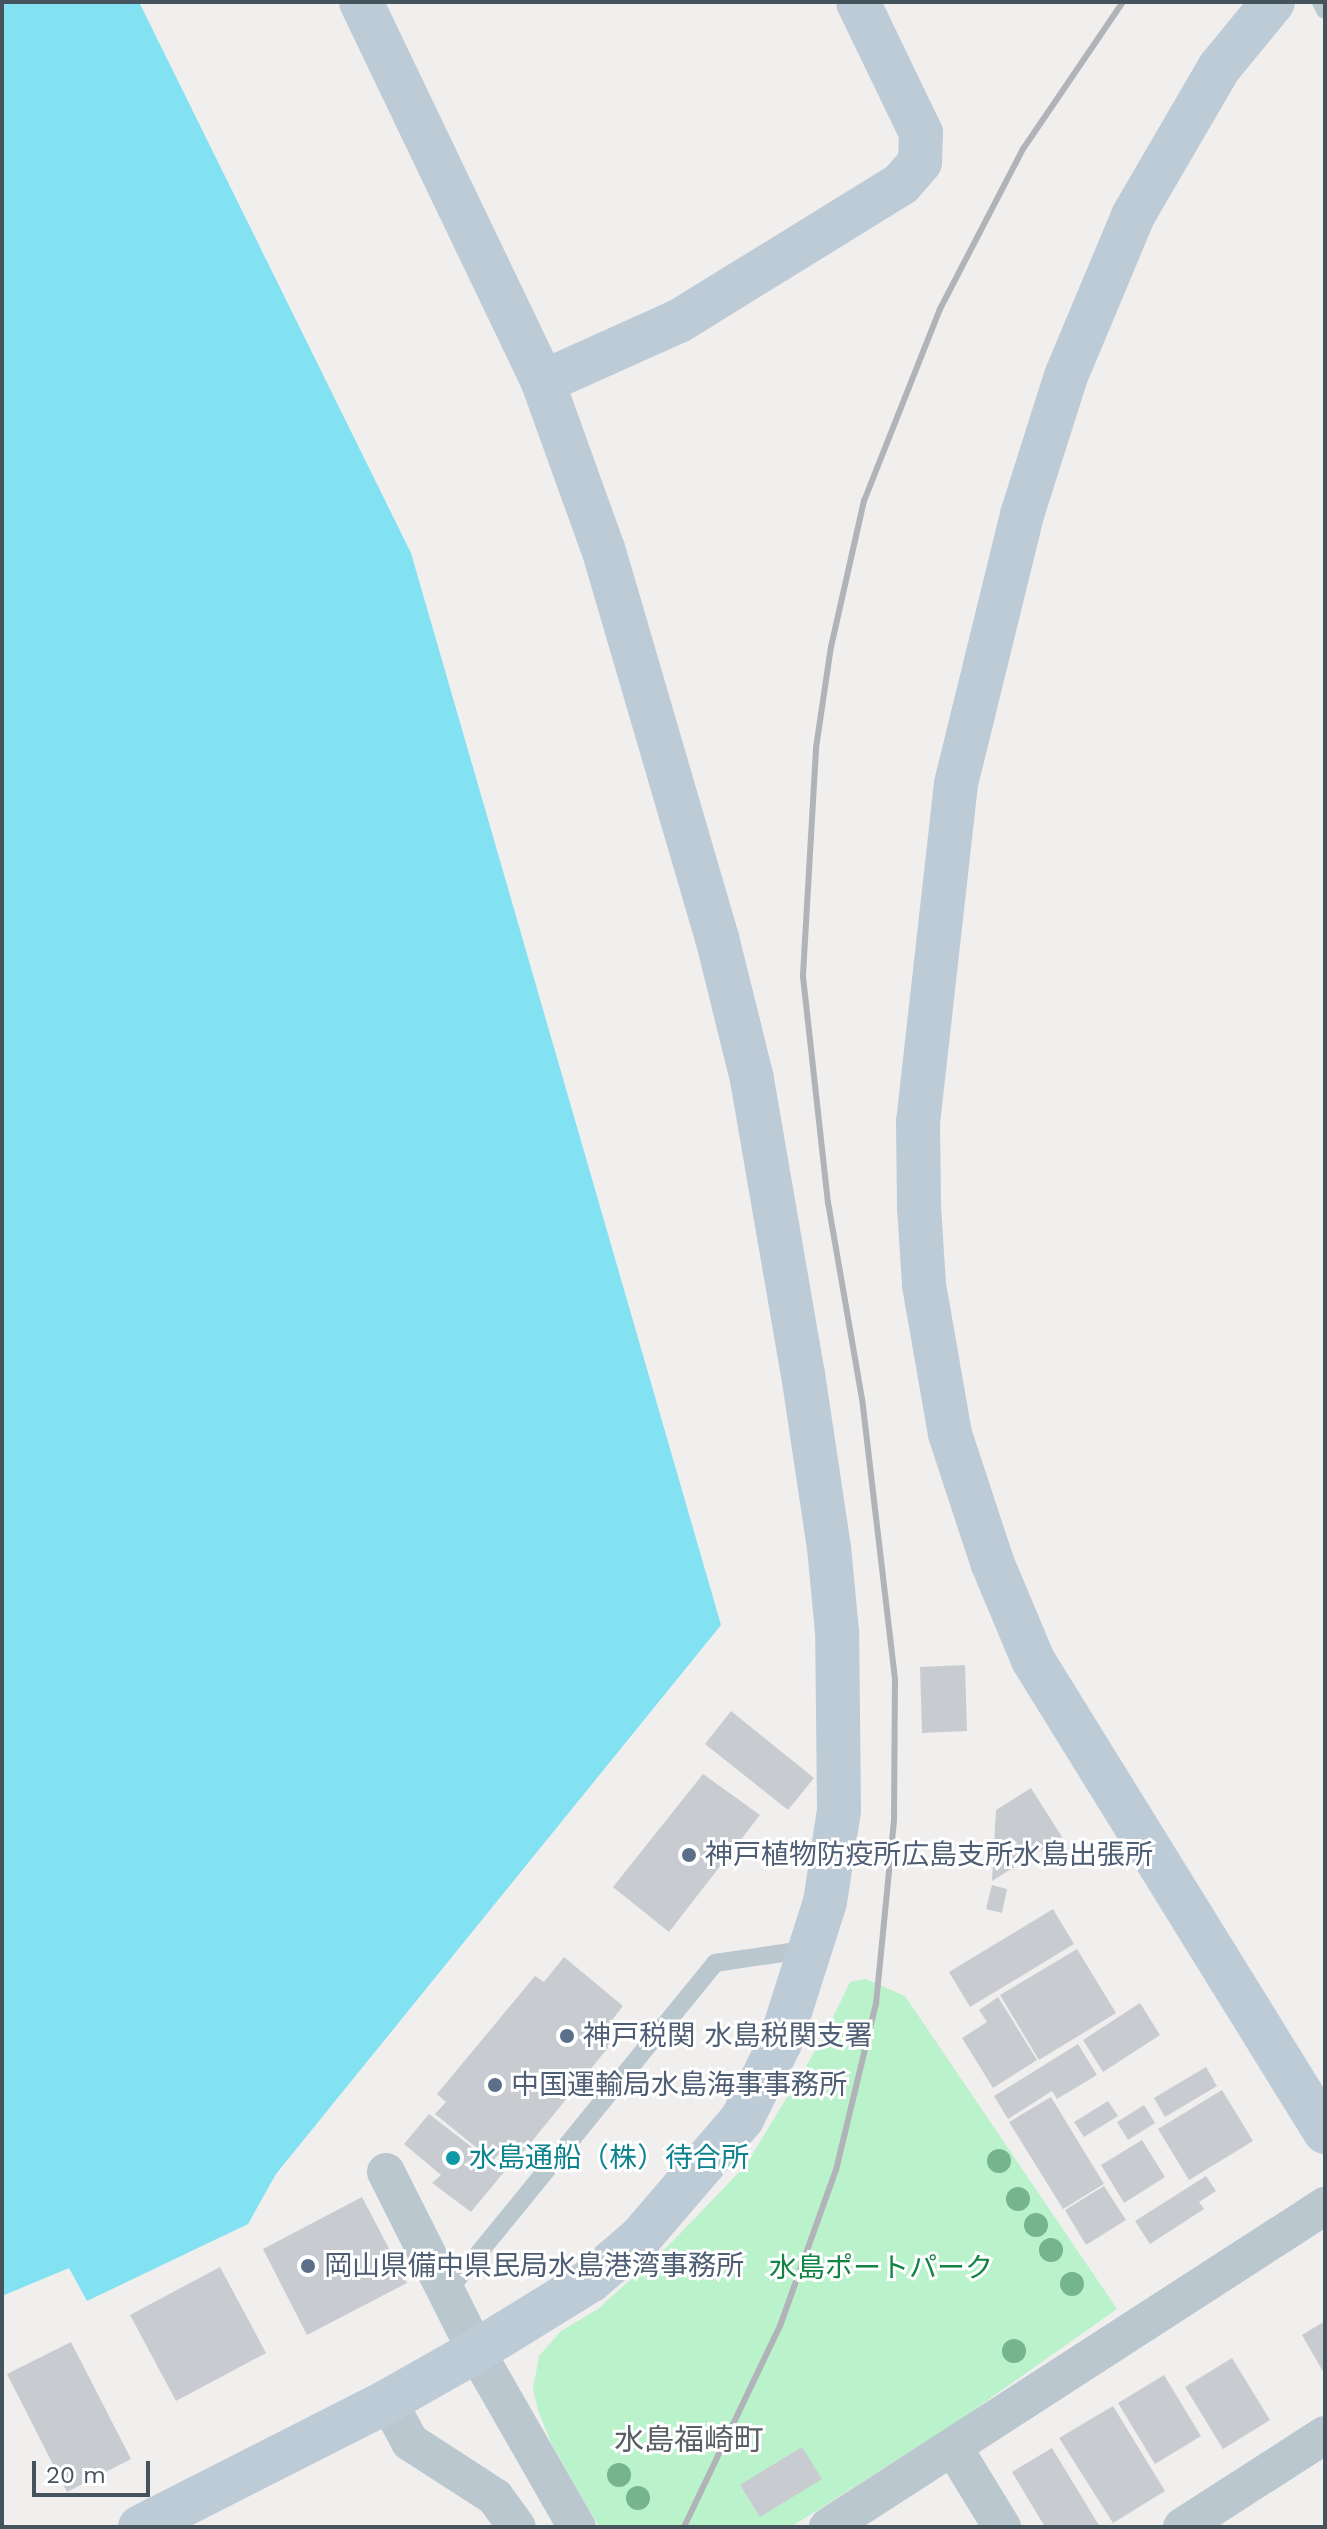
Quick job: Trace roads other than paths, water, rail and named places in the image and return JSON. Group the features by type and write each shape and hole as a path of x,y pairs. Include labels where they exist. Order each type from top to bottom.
{"street":[{"path":"140,2527 388,2401 476,2351 590,2281 640,2238 742,2119 780,2043 825,1902 839,1810 838,1647 826,1533 784,1258 752,1079 717,938 603,549 543,382 361,2"},
{"path":"543,382 679,321 901,184 920,162 921,133 858,2"},
{"path":"1273,2 1219,68 1133,216 1066,376 1022,515 956,784 918,1122 919,1207 924,1285 950,1434 992,1562 1033,1660 1325,2132"},
{"path":"386,2172 476,2351 577,2527"},
{"path":"828,2527 1325,2206"},
{"path":"388,2401 410,2442 495,2497 517,2527"},
{"path":"1182,2527 1325,2435"},
{"path":"953,2447 1002,2527"}],"lane":[{"path":"1321,2 1325,10"},
{"path":"447,2292 715,1963 811,1949"}],"water":[{"path":"2,2 139,2 411,553 721,1625 276,2174 248,2224 87,2301 69,2268 2,2296"}],"railway":[{"path":"684,2527 780,2326 836,2170 876,2004 894,1820 895,1679 862,1399 828,1203 803,975 816,748 831,647 864,501 940,309 1023,149 1123,2"}],"place":[{"name":"神戸植物防疫所広島支所水島出張所","path":"689,1855"},
{"name":"神戸税関 水島税関支署","path":"567,2036"},
{"name":"中国運輸局水島海事事務所","path":"495,2085"},
{"name":"水島通船（株）待合所","path":"453,2158"},
{"name":"岡山県備中県民局水島港湾事務所","path":"308,2266"}],"district":[{"name":"水島福崎町","path":"689,2440"}],"park label":[{"name":"水島ポートパーク","path":"881,2268"}]}
